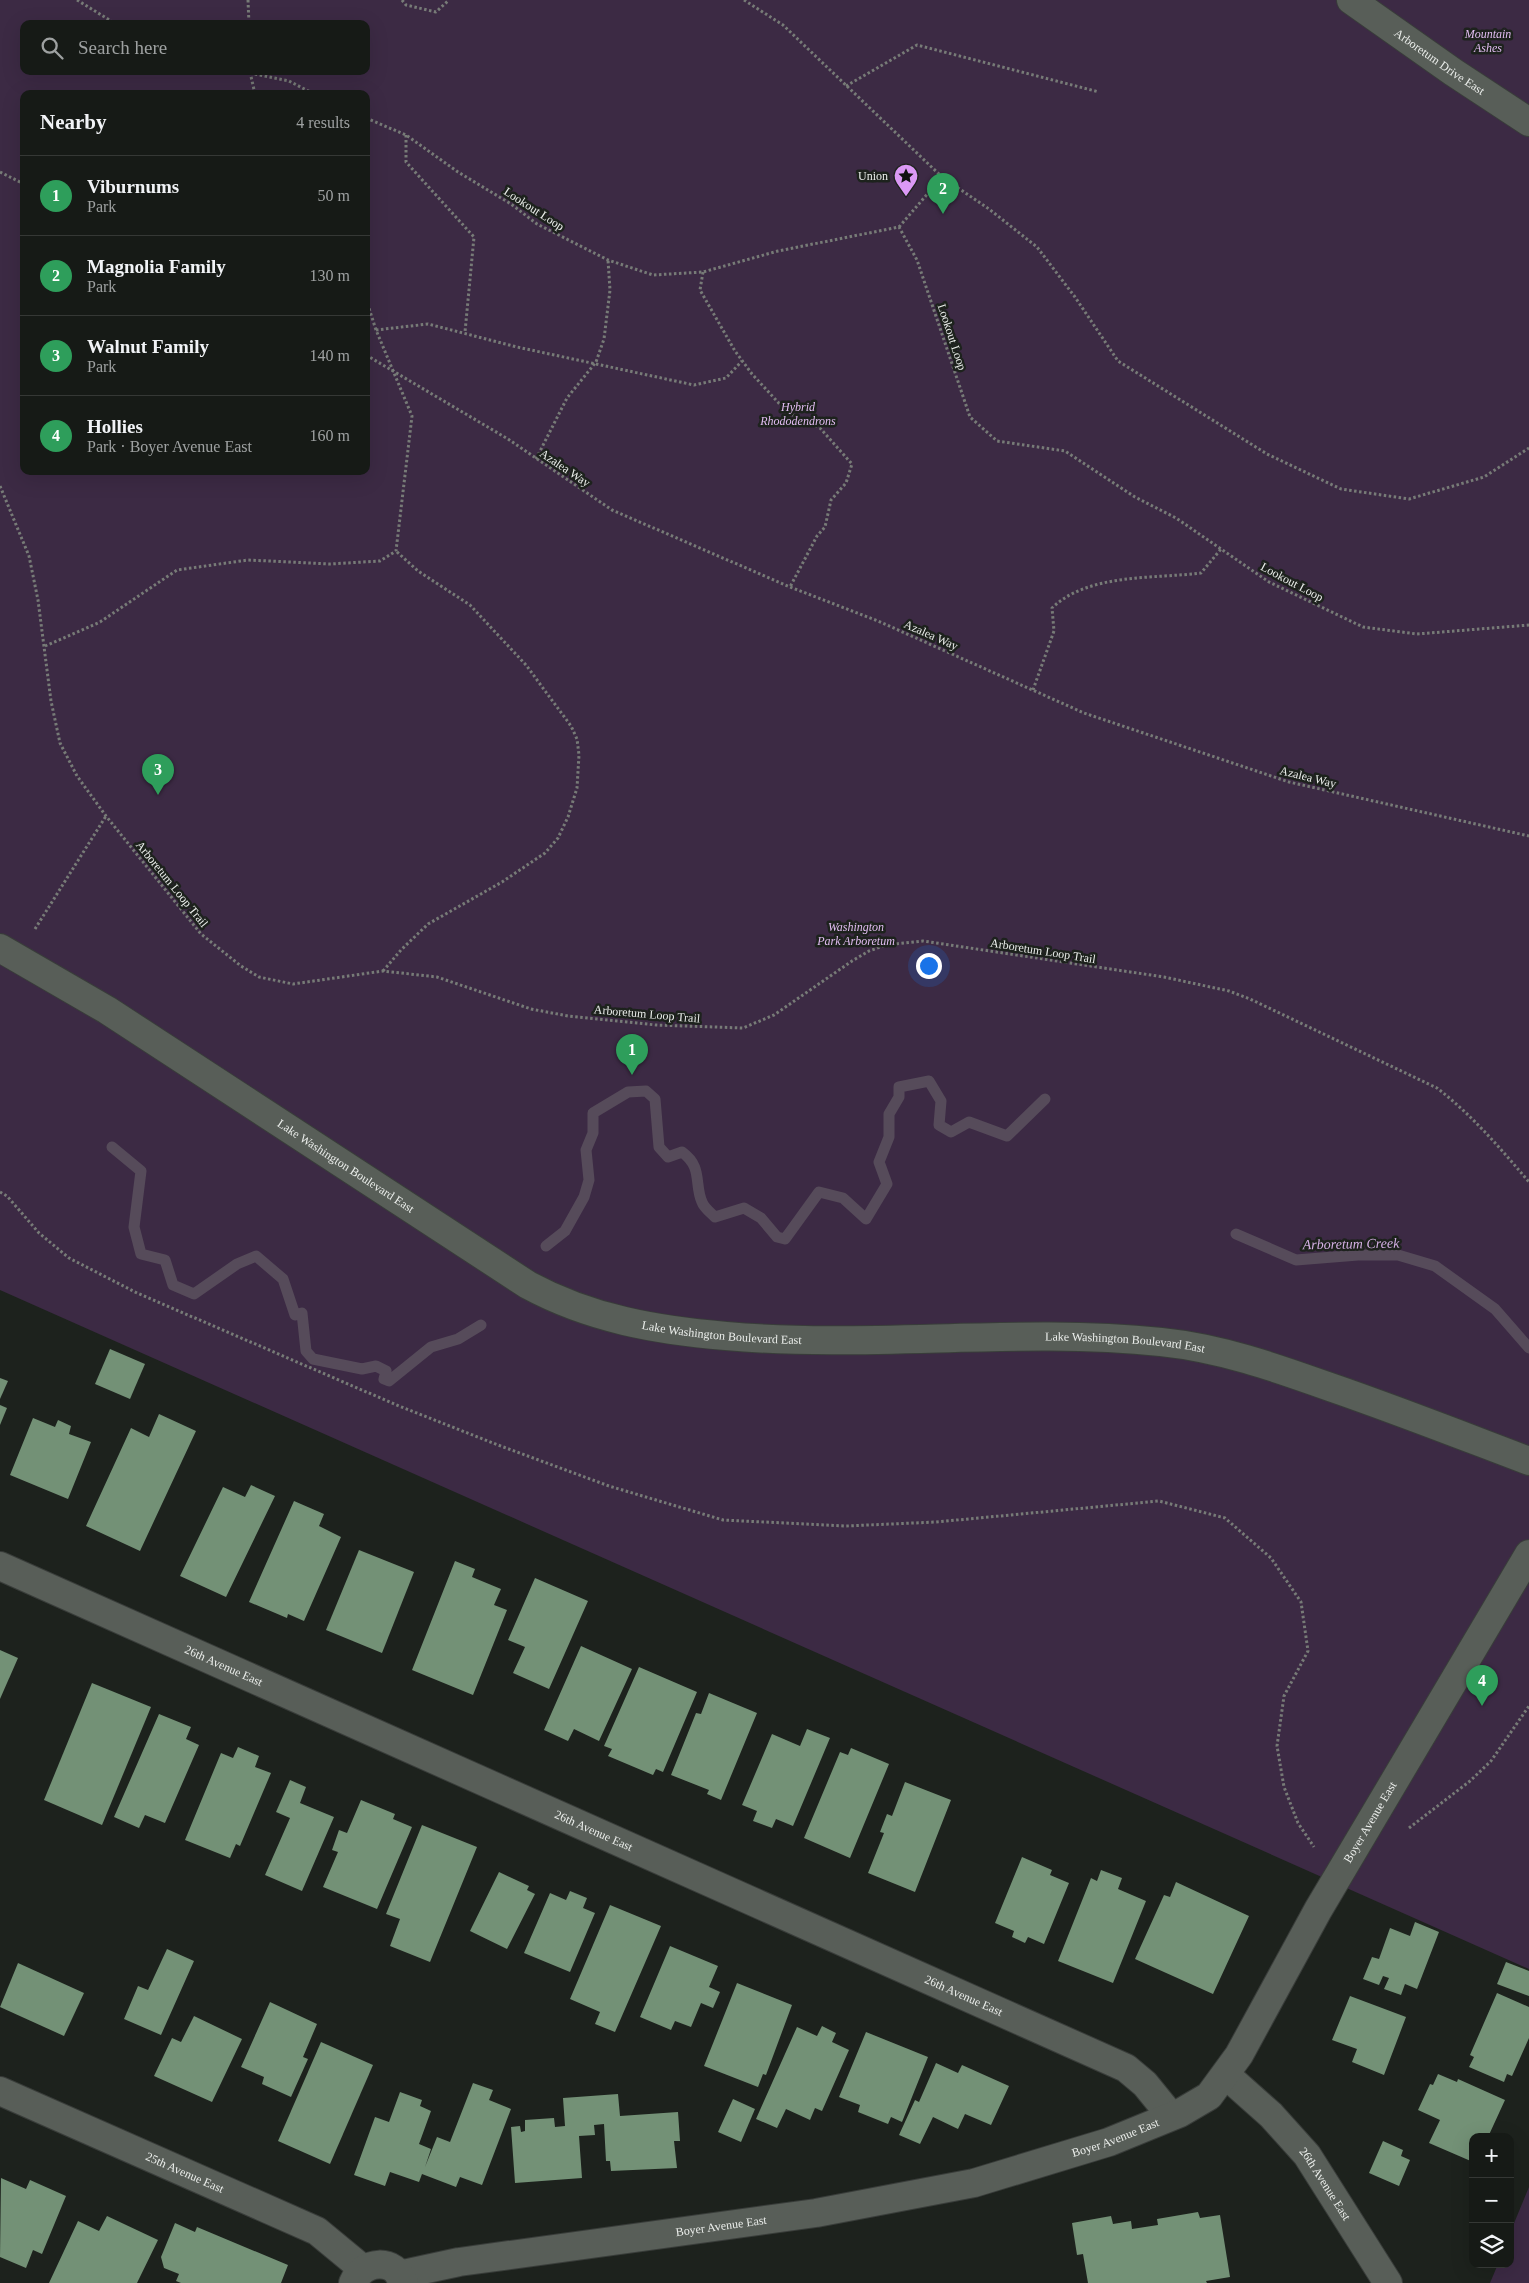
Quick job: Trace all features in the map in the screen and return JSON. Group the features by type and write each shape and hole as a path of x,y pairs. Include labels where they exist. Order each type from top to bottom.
{"street":[{"name":"Arboretum Drive East","path":"1352,0 1453,72 1529,122"},
{"name":"Lake Washington Boulevard East","path":"8,953 107,1010 528,1285 556,1300 589,1313 672,1332 794,1341 1084,1337 1201,1347 1254,1360 1529,1461"},
{"name":"Boyer Avenue East","path":"402,2279 459,2262 816,2213 974,2183 1109,2142 1171,2116 1209,2096 1239,2055 1318,1910 1529,1554"},
{"name":"26th Avenue East","path":"0,1566 1126,2068 1145,2084 1171,2116"},
{"name":"26th Avenue East","path":"1226,2074 1271,2116 1307,2154 1388,2283"},
{"name":"25th Avenue East","path":"0,2091 317,2232 358,2276"},
{"path":"358,2276 380,2264 389,2266 402,2279"}],"path":[{"path":"76,0 109,20"},
{"path":"248,0 249,20"},
{"path":"402,0 406,4 436,12 449,0"},
{"path":"744,0 783,25 942,177 989,209 1037,247 1075,297 1118,361 1267,454 1341,489 1409,499 1484,477 1529,448"},
{"path":"846,86 917,45 1099,92"},
{"path":"251,75 253,90"},
{"path":"263,75 289,81 306,90"},
{"name":"Lookout Loop","path":"370,120 406,135 458,172 511,204 537,224 608,260 653,275 703,272 778,251 900,227 917,260 970,418 997,441 1065,452 1134,497 1176,518 1269,582 1363,628 1417,634 1529,625"},
{"path":"406,135 406,162 474,237 465,332"},
{"path":"0,172 20,182"},
{"path":"900,227 942,177"},
{"path":"536,459 567,398 596,362 604,339 610,290 608,260"},
{"path":"703,272 700,290 742,361 787,412 820,428 852,464 846,483 831,500 825,527 817,536 790,587"},
{"path":"370,311 412,416 396,551"},
{"path":"376,330 428,324 465,332 517,347 596,362 694,385 726,378 742,361"},
{"name":"Azalea Way","path":"370,357 508,439 612,510 790,587 878,621 1084,713 1289,782 1529,836"},
{"name":"Arboretum Loop Trail","path":"0,486 28,556 45,646 51,701 60,743 77,776 106,816 201,934 241,966 259,977 293,984 383,971 437,977 531,1009 568,1016 656,1025 725,1028 743,1028 757,1024 774,1015 852,960 869,951 900,943 923,942 1196,983 1229,991 1250,999 1437,1088 1453,1100 1488,1134 1529,1182"},
{"path":"1033,690 1054,632 1052,608 1064,596 1114,580 1166,578 1201,573 1221,549"},
{"path":"45,646 100,622 177,570 248,560 330,564 380,561 396,551"},
{"path":"383,971 401,950 428,924 502,882 545,853 558,838 568,817 576,788 579,755 577,738 571,726 526,665 470,605 418,571 396,551"},
{"path":"8,953 106,816"},
{"path":"0,1192 7,1196 39,1233 69,1258 138,1293 399,1406 498,1445 609,1486 723,1520 846,1526 936,1522 1160,1501 1225,1518 1272,1558 1301,1602 1308,1651 1284,1696 1277,1746 1284,1787 1298,1823 1316,1849"},
{"path":"1402,1834 1470,1781 1491,1761 1529,1706"}],"green space":[{"name":"Washington Park Arboretum","path":"0,0 1529,0 1529,1969 0,1290"},
{"path":"1529,2187 1529,2283 1490,2283 1496,2268 1514,2268 1514,2223"}],"building":[{"path":"110,1349 145,1364 130,1399 95,1384"},
{"path":"0,1378 8,1381 0,1399"},
{"path":"0,1405 7,1408 0,1425"},
{"path":"159,1414 196,1431 140,1551 86,1526 131,1428 149,1437"},
{"path":"33,1418 55,1427 58,1420 71,1426 69,1434 91,1442 68,1499 10,1475"},
{"path":"251,1485 275,1496 226,1597 180,1576 223,1487 245,1497"},
{"path":"294,1501 324,1514 319,1526 341,1537 304,1621 288,1614 287,1618 249,1602"},
{"path":"359,1550 414,1572 382,1653 326,1630"},
{"path":"455,1561 475,1569 472,1577 501,1589 494,1605 507,1610 473,1695 412,1670"},
{"path":"535,1578 588,1601 549,1689 513,1673 525,1647 508,1640"},
{"path":"581,1646 632,1669 599,1741 574,1729 568,1741 544,1730"},
{"path":"0,1650 18,1658 0,1699"},
{"path":"639,1667 697,1692 663,1772 656,1769 653,1775 608,1756 612,1749 604,1746"},
{"path":"92,1683 151,1707 102,1825 44,1800"},
{"path":"709,1693 757,1713 721,1800 707,1794 709,1790 671,1775 696,1713 701,1714"},
{"path":"159,1714 191,1727 186,1739 199,1745 165,1823 145,1815 139,1828 114,1817"},
{"path":"807,1729 830,1738 793,1826 776,1819 772,1828 753,1821 757,1811 742,1805 772,1734 800,1746"},
{"path":"238,1747 259,1756 255,1767 271,1773 240,1846 236,1844 230,1858 185,1840 221,1753 233,1758"},
{"path":"851,1748 889,1764 850,1858 804,1838 840,1752 848,1755"},
{"path":"290,1780 306,1787 300,1803 334,1817 302,1891 265,1875 290,1818 276,1812"},
{"path":"905,1782 951,1800 915,1892 868,1873 884,1833 880,1832 887,1814 892,1816"},
{"path":"361,1800 395,1814 393,1819 412,1827 377,1909 323,1887 338,1852 332,1850 339,1830 347,1833"},
{"path":"422,1825 477,1847 430,1962 390,1946 400,1919 386,1914"},
{"path":"1022,1857 1052,1870 1050,1875 1069,1883 1044,1944 1028,1937 1025,1943 1012,1937 1014,1931 995,1923"},
{"path":"1101,1870 1122,1878 1118,1889 1146,1901 1113,1983 1058,1961 1091,1878 1097,1881"},
{"path":"499,1872 529,1886 527,1890 535,1894 507,1949 470,1931"},
{"path":"1176,1882 1249,1916 1213,1994 1135,1959 1164,1895 1170,1897"},
{"path":"570,1891 587,1898 583,1908 595,1913 570,1972 524,1953 550,1893 566,1900"},
{"path":"610,1905 661,1926 615,2032 595,2024 600,2012 570,1999"},
{"path":"1415,1922 1439,1932 1417,1989 1405,1984 1401,1995 1384,1989 1389,1978 1383,1976 1379,1985 1363,1979 1372,1957 1379,1959 1390,1928 1410,1936"},
{"path":"670,1946 718,1966 709,1987 720,1992 713,2008 701,2003 691,2027 675,2021 671,2030 640,2017"},
{"path":"167,1949 194,1961 161,2035 124,2019 138,1986 148,1990"},
{"path":"1506,1962 1529,1971 1529,1996 1497,1984"},
{"path":"18,1963 84,1993 64,2036 0,2007"},
{"path":"737,1983 792,2005 766,2075 763,2074 758,2087 704,2066"},
{"path":"1497,1993 1529,2007 1529,2038 1512,2076 1507,2074 1504,2082 1469,2067 1474,2057 1470,2055"},
{"path":"1350,1996 1406,2017 1384,2075 1352,2062 1357,2049 1332,2040"},
{"path":"270,2002 317,2024 303,2057 308,2059 291,2097 262,2084 264,2077 241,2067"},
{"path":"194,2016 242,2039 212,2102 154,2076 172,2038 181,2042"},
{"path":"822,2026 836,2033 832,2042 849,2050 822,2111 815,2108 810,2120 786,2109 777,2128 756,2119 797,2027 817,2036"},
{"path":"866,2032 928,2057 902,2122 891,2117 888,2124 858,2112 860,2105 839,2097"},
{"path":"321,2042 373,2065 330,2164 278,2141"},
{"path":"936,2063 958,2073 962,2065 1009,2086 991,2125 965,2114 958,2129 933,2117 920,2144 899,2135 915,2100 919,2102"},
{"path":"1438,2074 1457,2082 1458,2079 1505,2100 1490,2133 1469,2133 1469,2160 1429,2143 1440,2120 1418,2110 1430,2084 1433,2085"},
{"path":"473,2083 493,2090 489,2100 511,2109 482,2185 460,2177 456,2187 422,2174 419,2182 390,2172 385,2186 354,2175 375,2117 389,2122 400,2092 422,2100 420,2106 431,2111 419,2144 431,2149 425,2167 437,2137 450,2142"},
{"path":"618,2094 620,2116 678,2112 680,2141 674,2141 677,2168 611,2171 610,2161 606,2161 604,2124 594,2125 595,2135 579,2136 582,2178 515,2183 511,2127 520,2126 521,2132 525,2131 525,2120 554,2118 555,2127 565,2126 563,2098"},
{"path":"733,2099 755,2109 741,2142 718,2132"},
{"path":"1383,2141 1403,2150 1401,2156 1410,2160 1399,2186 1369,2173"},
{"path":"1,2178 26,2189 30,2180 66,2196 42,2254 33,2250 26,2268 0,2257"},
{"path":"1198,2212 1200,2218 1220,2215 1230,2277 1206,2281 1207,2283 1088,2283 1083,2254 1077,2255 1072,2223 1111,2216 1113,2224 1131,2221 1132,2229 1158,2225 1157,2219"},
{"path":"107,2216 158,2240 137,2283 49,2283 78,2221 99,2231"},
{"path":"175,2223 195,2232 197,2227 288,2265 281,2283 181,2283 176,2281 179,2274 164,2268 161,2257"}],"waterway":[{"name":"Arboretum Creek","path":"546,1246 565,1231 584,1197 589,1180 586,1150 593,1133 593,1113 628,1092 646,1091 655,1099 659,1147 668,1157 682,1152 689,1158 697,1176 702,1202 715,1217 744,1208 761,1218 777,1237 785,1239 819,1192 843,1198 866,1219 887,1184 879,1162 889,1137 889,1114 899,1097 899,1087 929,1081 941,1101 939,1125 951,1132 969,1122 1007,1136 1045,1099"},
{"name":"Arboretum Creek","path":"112,1147 141,1171 134,1227 141,1254 165,1260 173,1285 194,1294 237,1264 256,1256 283,1279 295,1315 302,1313 306,1351 313,1359 362,1369 376,1366 386,1371 384,1379 389,1381 431,1347 458,1339 481,1325"},
{"name":"Arboretum Creek","path":"1236,1234 1296,1260 1358,1255 1398,1255 1435,1266 1495,1309 1529,1348"}],"place":[{"name":"Union","path":"906,197"},
{"name":"Magnolia Family","path":"943,214"},
{"name":"Walnut Family","path":"158,795"},
{"name":"Viburnums","path":"632,1075"},
{"name":"Hollies","path":"1482,1706"}],"park label":[{"name":"Mountain Ashes","path":"1488,41"},
{"name":"Hybrid Rhododendrons","path":"798,414"}]}
